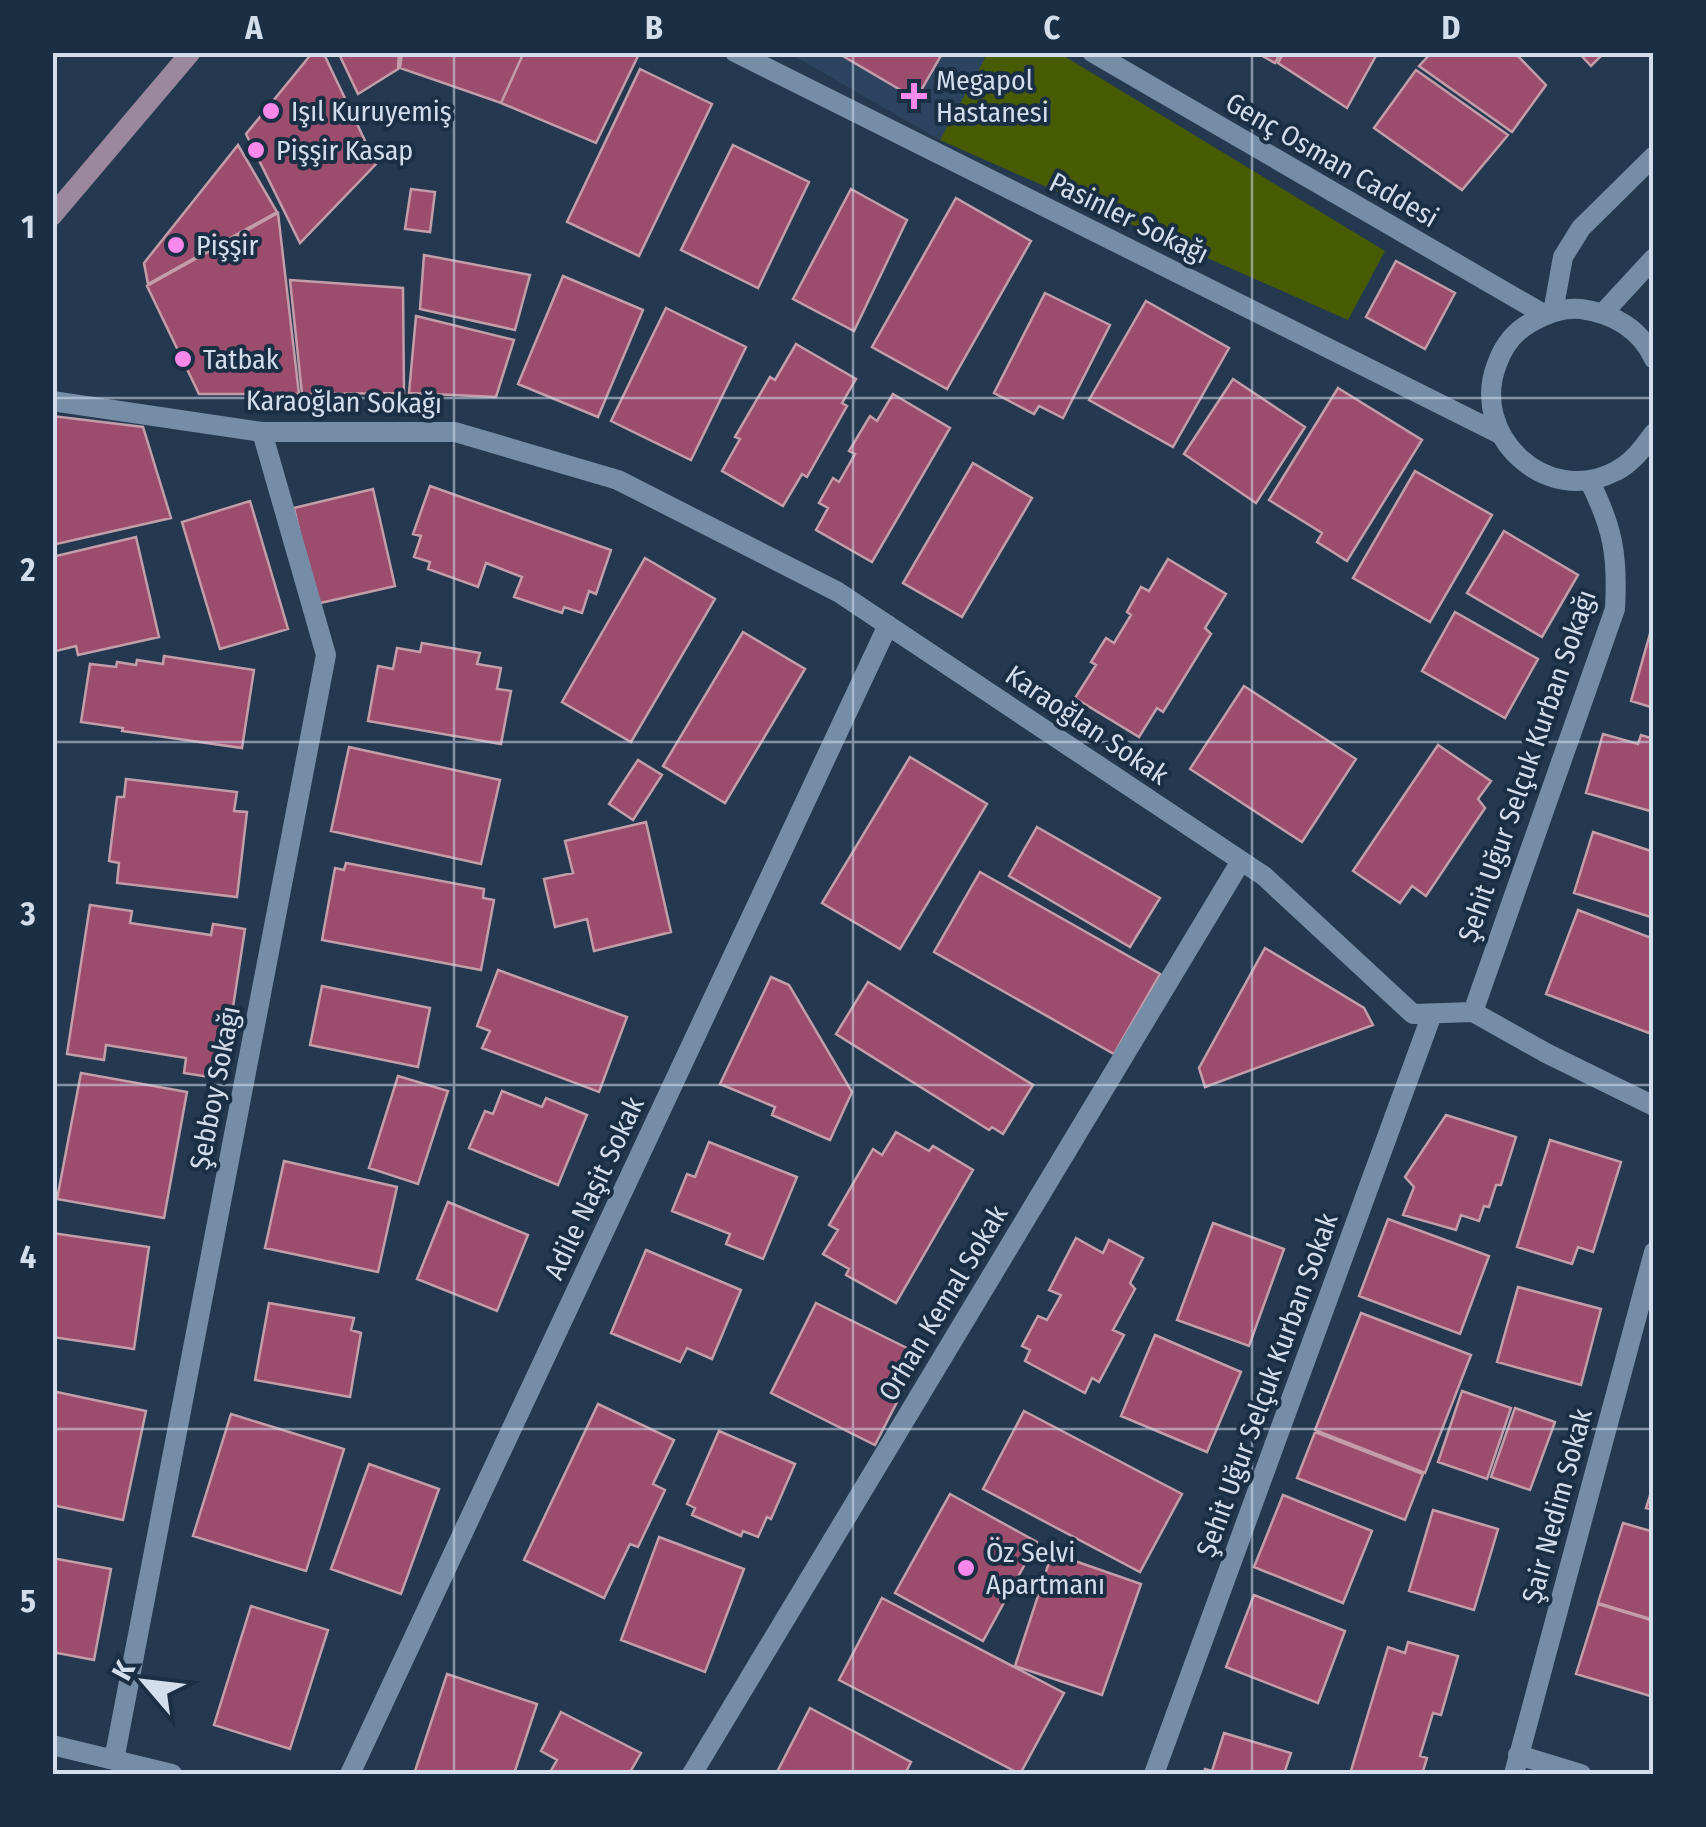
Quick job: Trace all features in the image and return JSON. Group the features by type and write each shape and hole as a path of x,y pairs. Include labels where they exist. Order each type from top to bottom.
{"street":[{"path":"52,216 191,52"},
{"name":"Pasinler Sokağı","path":"735,52 1498,432"},
{"name":"Genç Osman Caddesi","path":"1092,52 1549,314"},
{"path":"1549,314 1563,257 1580,228 1654,156"},
{"path":"1604,312 1654,258"},
{"path":"1654,336 1604,312 1575,308 1549,314 1520,328 1502,351 1491,379 1490,406 1498,432 1514,455 1536,471 1562,480 1589,480 1615,472 1637,456 1654,434"},
{"path":"1630,327 1654,359"},
{"name":"Karaoğlan Sokağı","path":"52,400 262,432 456,432"},
{"name":"Şebboy Sokağı","path":"114,1760 326,656 262,432"},
{"name":"Karaoğlan Sokak","path":"456,432 618,480 838,592 1264,876 1414,1014 1432,1014"},
{"name":"Şehit Uğur Selçuk Kurban Sokağı","path":"1473,1012 1616,609 1618,565 1606,515 1589,480"},
{"name":"Adile Naşit Sokak","path":"350,1774 888,625"},
{"name":"Orhan Kemal Sokak","path":"692,1774 1241,861"},
{"path":"1432,1014 1473,1012 1654,1106"},
{"name":"Şehit Uğur Selçuk Kurban Sokak","path":"1154,1774 1432,1014"},
{"name":"Şair Nedim Sokak","path":"1516,1765 1654,1252"},
{"path":"52,1745 172,1774"},
{"path":"1516,1765 1581,1774"}],"shaded area":[{"name":"Megapol Hastanesi","path":"789,53 988,53 940,140"}],"green space":[{"path":"988,53 1059,53 1385,251 1348,320 940,140"}],"building":[{"path":"313,52 323,52 376,164 300,243 246,134"},
{"path":"338,52 399,52 398,69 358,94"},
{"path":"402,52 524,52 501,103 400,68"},
{"path":"524,52 639,54 596,143 501,103"},
{"path":"836,52 943,52 916,99"},
{"path":"1255,52 1281,52 1275,63"},
{"path":"1284,52 1378,52 1347,108 1278,63"},
{"path":"1432,52 1514,52 1546,85 1512,132 1419,66"},
{"path":"1578,52 1605,52 1591,66"},
{"path":"640,69 712,104 639,256 567,222"},
{"path":"1416,70 1508,135 1462,190 1374,128"},
{"path":"238,145 277,212 148,284 144,263"},
{"path":"733,145 809,182 758,288 681,250"},
{"path":"411,189 435,192 430,232 405,229"},
{"path":"851,189 907,220 854,331 793,299"},
{"path":"956,198 1031,241 947,389 872,347"},
{"path":"278,213 299,394 199,394 147,286"},
{"path":"424,255 530,275 515,330 420,309"},
{"path":"1396,261 1455,293 1425,349 1366,317"},
{"path":"563,276 643,310 598,417 518,384"},
{"path":"290,280 403,288 404,393 302,394"},
{"path":"1045,293 1110,325 1063,418 1039,406 1034,414 994,393"},
{"path":"1146,301 1229,348 1173,447 1089,400"},
{"path":"666,308 746,347 691,460 611,421"},
{"path":"416,316 514,340 496,397 409,393"},
{"path":"796,344 856,379 842,403 847,406 807,477 802,474 783,506 722,471 740,439 735,437 770,377 775,380"},
{"path":"1233,379 1305,427 1256,503 1184,454"},
{"path":"1338,388 1422,440 1347,561 1317,542 1322,533 1269,500"},
{"path":"893,394 950,428 872,562 816,530 828,508 819,503 833,478 839,482 855,454 849,451 870,416 877,421"},
{"path":"52,416 143,427 171,518 52,545"},
{"path":"973,463 1032,498 962,617 903,583"},
{"path":"1415,471 1492,515 1430,622 1353,578"},
{"path":"430,486 611,550 596,594 589,591 582,613 564,607 562,613 514,597 522,577 486,563 478,587 428,569 430,562 414,557 421,536 413,534"},
{"path":"373,489 395,586 316,604 294,508"},
{"path":"250,501 288,629 220,649 182,522"},
{"path":"1504,531 1578,575 1542,637 1467,593"},
{"path":"136,537 159,637 78,655 76,646 52,652 52,557"},
{"path":"645,558 715,599 631,742 562,702"},
{"path":"1168,559 1226,594 1205,628 1211,634 1163,712 1157,708 1139,737 1075,698 1096,665 1091,662 1106,638 1114,643 1131,615 1127,612 1141,587 1149,591"},
{"path":"1455,612 1538,659 1505,718 1422,671"},
{"path":"1654,623 1654,708 1631,701"},
{"path":"743,632 805,669 725,803 663,766"},
{"path":"422,643 480,653 477,664 501,668 497,689 511,691 501,744 368,721 378,666 393,669 397,648 420,652"},
{"path":"164,656 254,670 242,748 81,722 90,664 116,667 117,662 136,665 137,660 163,664"},
{"path":"1244,686 1356,759 1302,842 1190,769"},
{"path":"1603,734 1638,744 1641,735 1654,739 1654,812 1586,793"},
{"path":"1438,745 1491,781 1478,799 1485,808 1426,896 1412,886 1400,903 1353,871"},
{"path":"349,747 500,780 481,864 331,831"},
{"path":"910,757 987,804 900,949 822,903"},
{"path":"638,760 662,775 633,820 609,804"},
{"path":"126,779 237,792 234,811 247,812 237,897 117,883 119,863 109,861 117,797 124,797"},
{"path":"646,822 671,932 594,951 587,919 555,927 544,879 573,873 565,841"},
{"path":"1037,827 1160,898 1130,947 1009,876"},
{"path":"1593,832 1654,852 1654,918 1574,893"},
{"path":"346,863 484,889 483,898 494,900 481,970 322,940 335,868 344,870"},
{"path":"980,872 1160,974 1114,1054 934,952"},
{"path":"90,905 132,911 130,923 211,935 213,924 245,929 222,1079 184,1073 186,1058 106,1045 104,1060 67,1054"},
{"path":"1578,910 1654,939 1654,1035 1546,994"},
{"path":"1265,948 1364,1008 1373,1025 1205,1087 1199,1068"},
{"path":"498,970 627,1017 599,1092 482,1048 490,1031 477,1026"},
{"path":"771,977 789,985 852,1092 830,1140 772,1115 775,1107 720,1084"},
{"path":"868,982 1033,1085 1003,1134 992,1127 989,1130 836,1034"},
{"path":"322,986 430,1008 418,1067 310,1045"},
{"path":"81,1073 187,1092 164,1218 57,1199"},
{"path":"398,1076 448,1091 418,1184 369,1168"},
{"path":"502,1091 542,1107 546,1098 587,1115 558,1185 469,1148 485,1111 493,1114"},
{"path":"1446,1115 1516,1137 1501,1185 1496,1185 1489,1207 1484,1206 1479,1221 1461,1215 1456,1230 1403,1215 1414,1187 1405,1177"},
{"path":"896,1132 929,1151 933,1146 973,1170 896,1303 846,1275 849,1269 823,1254 838,1230 829,1225 873,1149 882,1155"},
{"path":"1550,1140 1621,1162 1593,1252 1578,1247 1572,1264 1517,1247"},
{"path":"709,1142 797,1177 763,1259 726,1244 730,1234 672,1211 687,1174 695,1177"},
{"path":"284,1161 397,1187 378,1272 265,1248"},
{"path":"448,1202 528,1235 497,1311 417,1279"},
{"path":"1388,1219 1489,1256 1460,1334 1359,1296"},
{"path":"1213,1223 1284,1249 1249,1346 1177,1320"},
{"path":"52,1233 149,1247 134,1349 52,1337"},
{"path":"1076,1238 1103,1253 1109,1240 1143,1258 1130,1283 1135,1289 1113,1330 1124,1335 1099,1382 1092,1378 1085,1393 1025,1361 1030,1350 1022,1346 1038,1316 1047,1320 1061,1295 1049,1290"},
{"path":"646,1250 741,1290 712,1359 687,1348 680,1362 611,1333"},
{"path":"1518,1287 1601,1309 1581,1385 1497,1362"},
{"path":"269,1303 354,1318 351,1330 361,1333 350,1397 255,1380"},
{"path":"816,1303 921,1355 875,1445 771,1393"},
{"path":"1361,1313 1471,1355 1425,1473 1315,1430"},
{"path":"1155,1335 1241,1372 1207,1452 1121,1416"},
{"path":"52,1391 146,1411 123,1520 52,1505"},
{"path":"1462,1391 1511,1408 1487,1479 1438,1462"},
{"path":"598,1404 674,1440 653,1484 665,1490 638,1547 630,1544 604,1598 524,1560"},
{"path":"1515,1408 1555,1422 1530,1490 1491,1477"},
{"path":"1024,1411 1182,1494 1140,1572 983,1489"},
{"path":"231,1414 344,1449 306,1571 193,1536"},
{"path":"719,1431 795,1464 771,1519 767,1517 758,1537 743,1531 741,1536 692,1515 695,1508 687,1504"},
{"path":"1315,1432 1423,1474 1405,1520 1297,1478"},
{"path":"369,1464 439,1489 401,1594 331,1569"},
{"path":"1654,1483 1654,1510 1646,1508"},
{"name":"Öz Selvi Apartmanı","path":"950,1494 1037,1542 983,1641 895,1593"},
{"path":"1283,1495 1372,1531 1343,1603 1254,1567"},
{"path":"1433,1510 1498,1529 1474,1610 1409,1591"},
{"path":"1623,1523 1654,1532 1654,1620 1598,1603"},
{"path":"659,1537 744,1569 705,1672 621,1640"},
{"path":"1052,1553 1141,1584 1102,1695 1015,1666"},
{"path":"52,1558 111,1569 94,1660 52,1652"},
{"path":"1254,1595 1345,1631 1318,1703 1226,1667"},
{"path":"882,1598 1064,1693 1020,1774 839,1680"},
{"path":"1598,1604 1654,1621 1654,1697 1576,1674"},
{"path":"251,1606 328,1630 290,1749 214,1725"},
{"path":"1408,1642 1458,1656 1441,1715 1433,1713 1420,1756 1427,1758 1422,1774 1350,1774 1388,1647 1405,1653"},
{"path":"447,1674 537,1704 514,1774 414,1774"},
{"path":"810,1708 911,1762 905,1774 776,1774"},
{"path":"561,1712 641,1753 629,1774 549,1774 557,1760 541,1751"},
{"path":"1224,1733 1291,1753 1284,1774 1203,1774 1205,1769 1212,1771"}],"place":[{"name":"Megapol Hastanesi","path":"914,96"},
{"name":"Işıl Kuruyemiş","path":"271,111"},
{"name":"Pişşir Kasap","path":"256,150"},
{"name":"Pişşir","path":"176,245"},
{"name":"Tatbak","path":"183,359"},
{"name":"Öz Selvi Apartmanı","path":"966,1568"}]}
